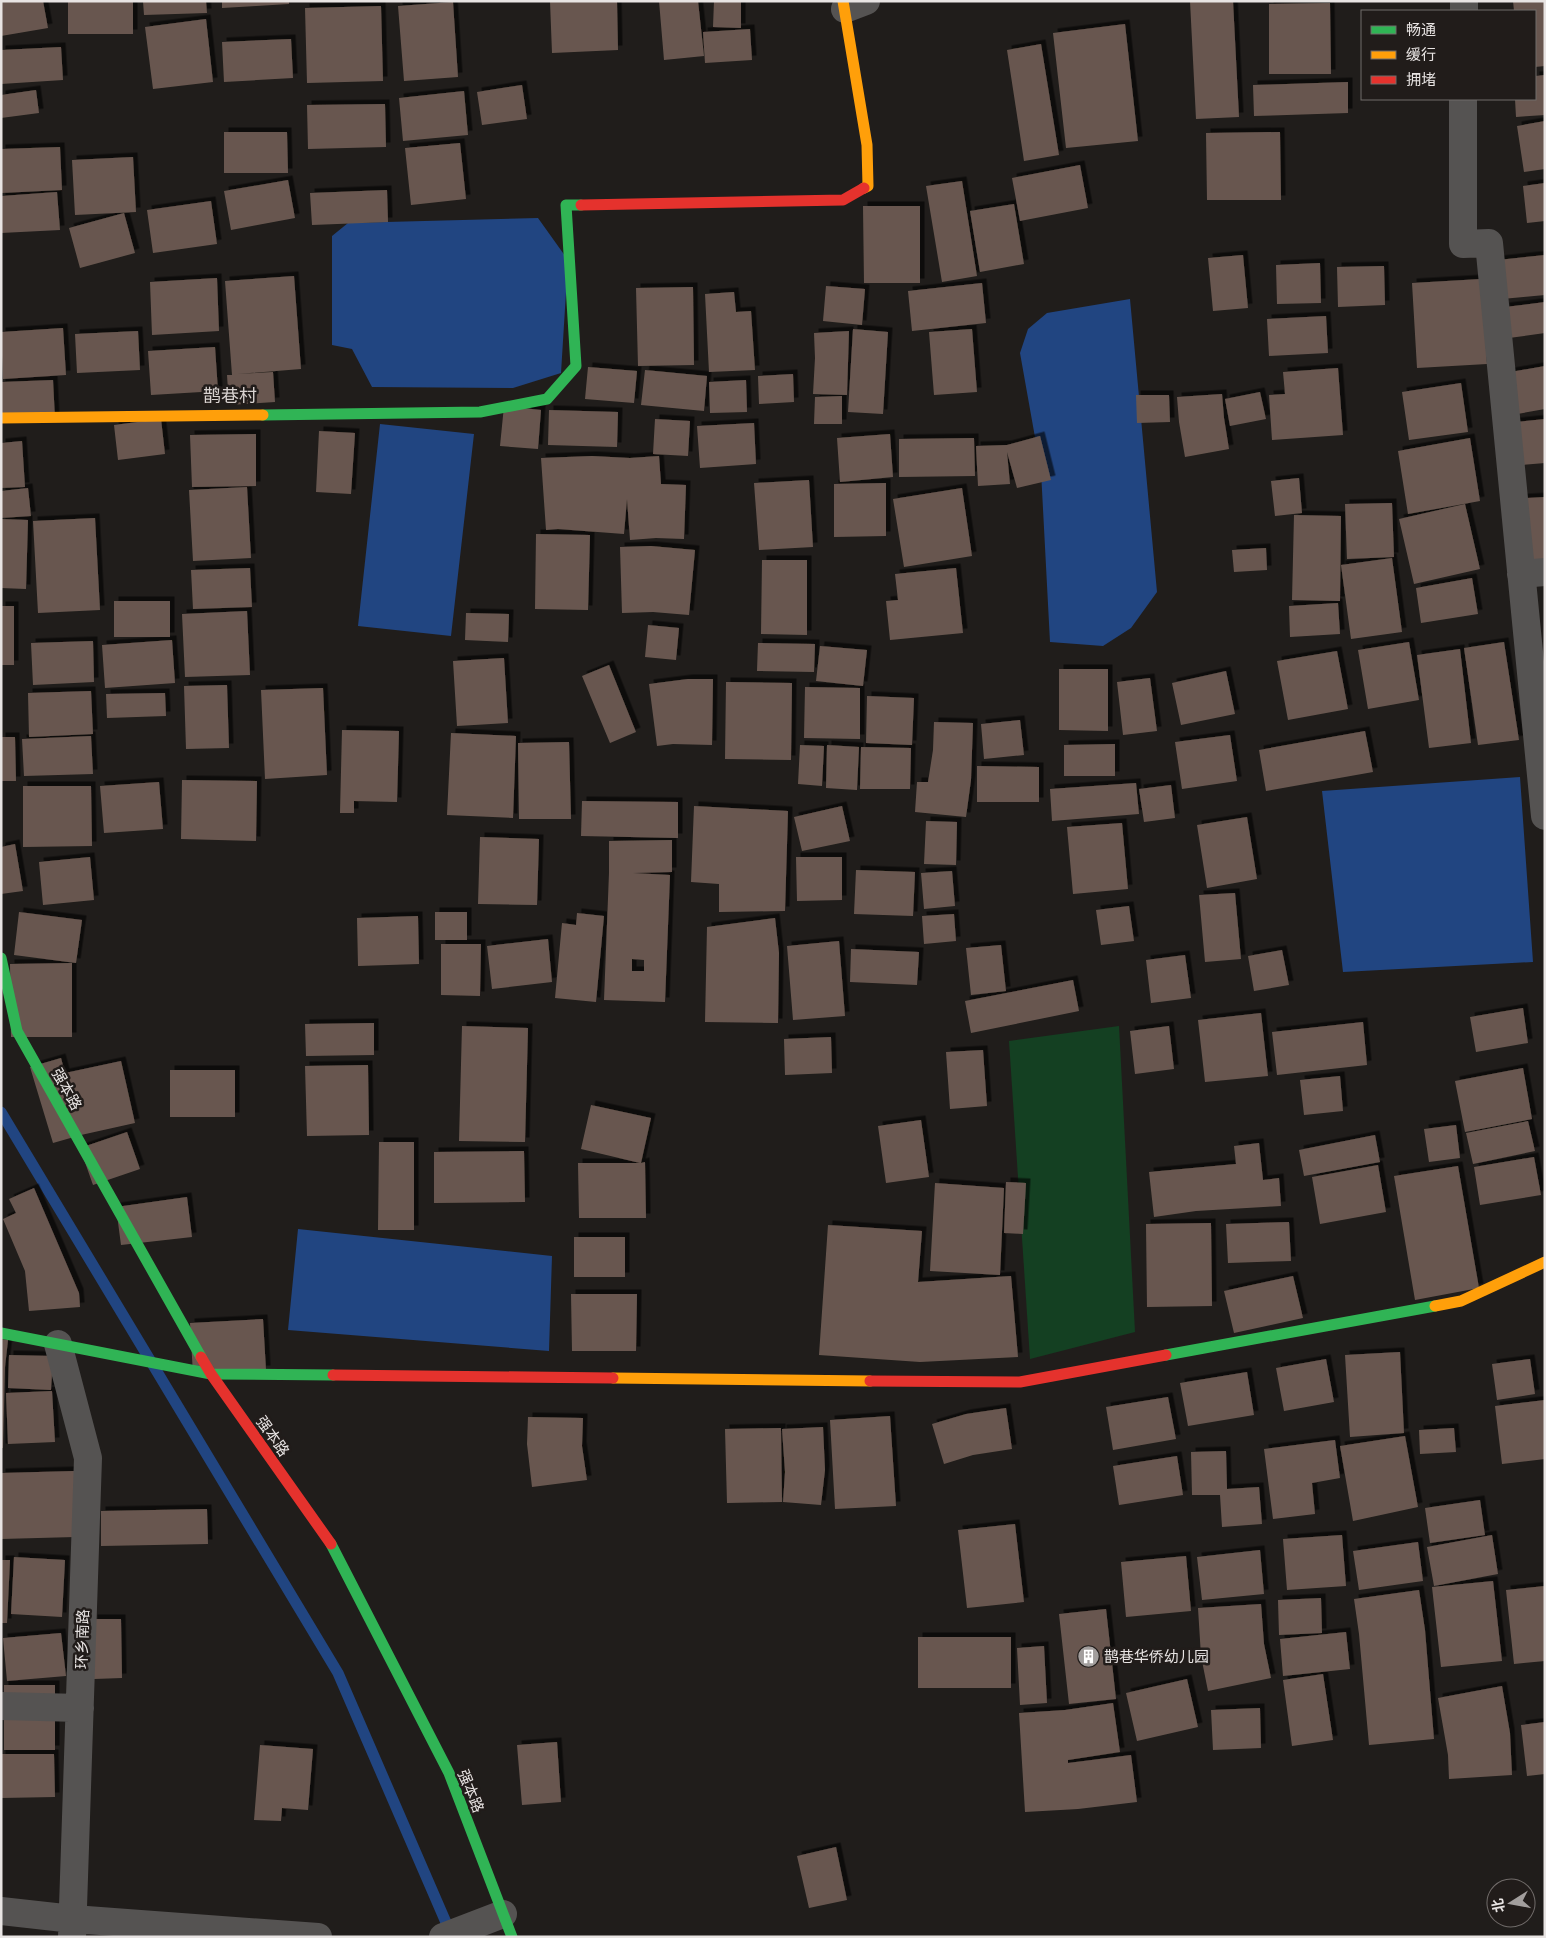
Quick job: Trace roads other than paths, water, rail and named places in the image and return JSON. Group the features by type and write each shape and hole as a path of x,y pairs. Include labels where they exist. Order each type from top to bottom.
{"street":[{"path":"1,418 480,412 547,398 576,366 566,205 843,200 868,186 866,144 851,4"},
{"path":"1463,100 1463,244 1489,243 1533,573 1545,816"},
{"name":"强本路","path":"1,958 16,1031 211,1374 331,1544 448,1773 508,1926"},
{"path":"1,1333 211,1374 1020,1382 1460,1301 1545,1262"},
{"name":"环乡南路","path":"58,1344 88,1458 73,1928"},
{"path":"1,1706 80,1708"},
{"path":"1,1912 73,1928 318,1937"},
{"path":"454,1933 508,1926"}],"water":[{"path":"538,218 568,260 561,373 513,388 372,387 352,349 332,345 332,236 348,223"},
{"path":"1130,299 1157,592 1131,628 1103,646 1050,642 1041,471 1020,353 1028,329 1047,313"},
{"path":"380,424 474,434 451,636 358,626"},
{"path":"1520,777 1533,962 1343,972 1322,791"},
{"path":"298,1229 552,1256 549,1351 288,1330"}],"waterway":[{"path":"1,1112 338,1673 451,1934"}],"place":[{"name":"鹊巷华侨幼儿园","path":"1088,1656"}],"district":[{"name":"鹊巷村","path":"230,395"}]}
